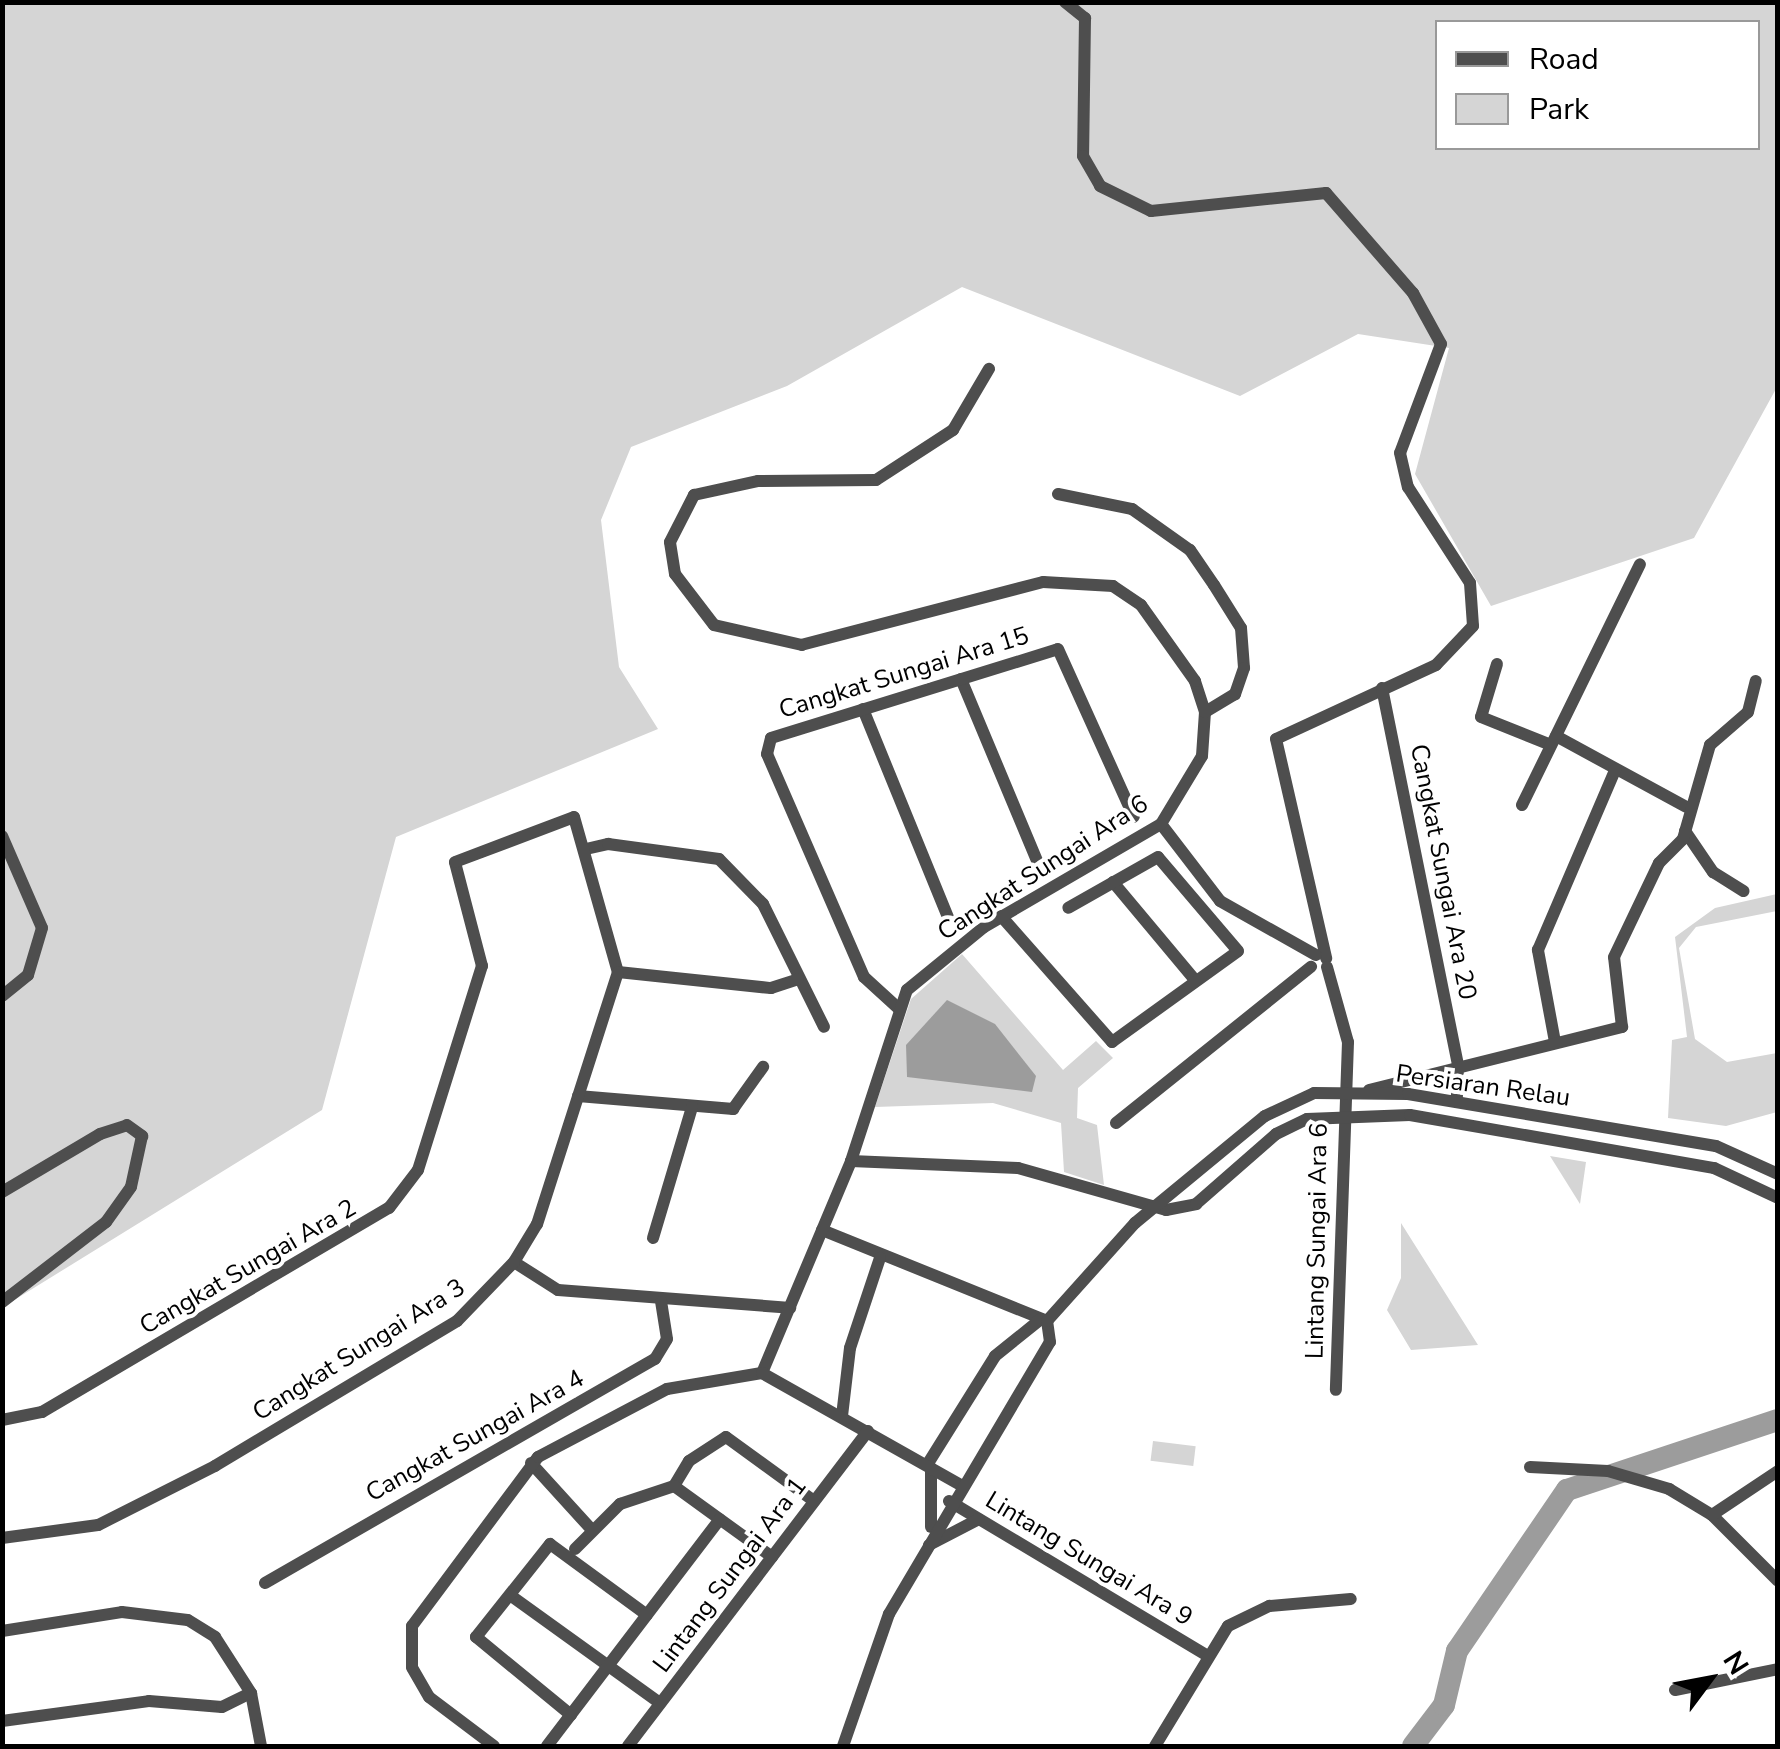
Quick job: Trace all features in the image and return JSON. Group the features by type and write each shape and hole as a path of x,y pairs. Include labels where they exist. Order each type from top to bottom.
{"street":[{"path":"1065,2 1085,18 1083,156 1100,186 1151,212 1326,194 1433,326 1442,358 1400,453 1408,487 1476,605 1473,626 1436,665 1382,688"},
{"path":"989,370 953,430 876,480 758,481 694,495 670,542 694,606 753,641 802,645 1082,580 1141,605 1176,649 1205,712 1234,694 1244,668 1240,628 1190,550 1132,509 1058,494"},
{"path":"1522,805 1640,564"},
{"name":"Cangkat Sungai Ara 15","path":"898,1008 864,977 766,754 772,738 1058,649 1134,817"},
{"path":"1496,664 1481,717 1554,741 1686,808"},
{"path":"961,678 1040,868"},
{"path":"1743,891 1713,872 1685,831 1686,808 1710,745 1748,712 1756,681"},
{"name":"Lintang Sungai Ara 6","path":"1336,1390 1341,1114 1347,1034 1320,962 1276,740 1382,688"},
{"name":"Cangkat Sungai Ara 20","path":"1382,688 1458,1064 1457,1102"},
{"path":"863,709 948,917"},
{"name":"Cangkat Sungai Ara 6","path":"762,1373 851,1161 898,1008 908,990 1001,916 1162,824 1202,756 1205,712"},
{"path":"1555,1042 1538,950 1615,770"},
{"name":"Cangkat Sungai Ara 2","path":"2,1420 42,1412 390,1208 418,1170 482,966 455,862 574,817 586,849"},
{"path":"1116,1123 1320,962 1220,901 1162,824"},
{"path":"1364,1094 1458,1064 1622,1027 1614,957 1658,863 1685,831"},
{"path":"2,836 39,914 42,942 28,975 2,996"},
{"path":"798,980 771,988 618,972 586,849 608,844 719,858 762,904 824,1027"},
{"path":"1001,916 1112,1042 1194,979 1238,951 1158,857 1068,908"},
{"path":"1114,882 1194,979"},
{"name":"Cangkat Sungai Ara 3","path":"2,1538 98,1526 215,1466 457,1321 514,1262 537,1224 618,972"},
{"path":"578,1096 692,1107 743,1106 763,1067"},
{"name":"Persiaran Relau","path":"843,1746 926,1545 958,1484 1050,1342 1044,1320 1154,1209 1278,1109 1345,1093 1457,1102 1716,1146 1778,1174"},
{"path":"653,1238 692,1107"},
{"name":"Persiaran Relau","path":"1154,1209 1196,1204 1284,1128 1341,1114 1410,1115 1714,1168 1778,1198"},
{"path":"2,1192 100,1134 126,1125 142,1136 131,1187 106,1222 2,1302"},
{"path":"851,1161 1018,1168 1154,1209"},
{"path":"822,1230 880,1258 1044,1320"},
{"path":"842,1416 850,1348 880,1258"},
{"path":"514,1262 548,1288 662,1302 790,1308"},
{"name":"Cangkat Sungai Ara 4","path":"265,1584 655,1359 666,1339 662,1302"},
{"path":"979,1519 926,1545 929,1467 992,1360 1044,1320"},
{"path":"494,1746 429,1697 410,1644 420,1606 531,1463 667,1389 762,1373 958,1484"},
{"name":"Lintang Sungai Ara 1","path":"628,1746 868,1431"},
{"path":"674,1486 689,1461 726,1437 814,1501"},
{"path":"531,1463 592,1530"},
{"path":"1530,1467 1608,1471 1645,1479 1712,1515 1778,1581"},
{"path":"1712,1515 1778,1470"},
{"path":"575,1550 592,1530 648,1489 674,1486 772,1557"},
{"name":"Lintang Sungai Ara 9","path":"949,1501 1206,1655"},
{"path":"547,1746 720,1518"},
{"path":"571,1716 476,1642 510,1595 550,1544 647,1615"},
{"path":"510,1595 660,1703"},
{"path":"1154,1746 1206,1655 1228,1626 1258,1610 1351,1599"},
{"path":"2,1631 122,1612 188,1620 215,1637 251,1693 261,1746"},
{"path":"1674,1690 1778,1669"},
{"path":"2,1721 150,1701 222,1707 251,1693"}],"green space":[{"path":"3,3 1777,3 1777,387 1694,538 1491,606 1415,474 1449,348 1358,334 1240,396 962,287 787,386 631,447 601,520 619,667 658,729 396,837 322,1110 3,1307"},
{"path":"1777,894 1777,911 1696,927 1679,948 1695,1039 1727,1062 1777,1053 1777,1112 1726,1126 1668,1118 1672,1040 1687,1037 1675,937 1715,908"},
{"path":"962,954 1063,1070 1096,1041 1113,1058 1078,1088 1077,1118 1097,1125 1104,1185 1064,1172 1061,1123 993,1103 875,1107 911,999"},
{"path":"1550,1156 1586,1162 1580,1204"},
{"path":"1401,1223 1478,1345 1411,1350 1387,1310 1401,1278"},
{"path":"1153,1441 1196,1446 1193,1466 1151,1461"}],"shaded area":[{"path":"947,1000 995,1024 1036,1076 1032,1092 907,1077 906,1045"}],"waterway":[{"path":"1413,1746 1444,1705 1457,1651 1567,1490 1778,1420"}]}
